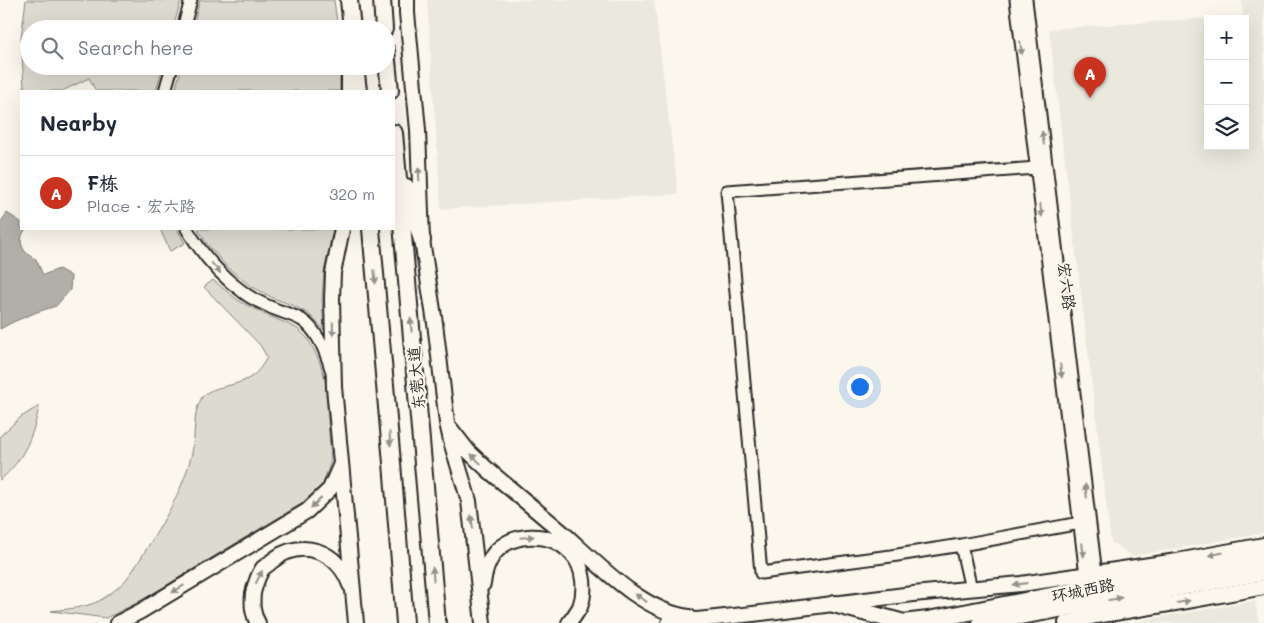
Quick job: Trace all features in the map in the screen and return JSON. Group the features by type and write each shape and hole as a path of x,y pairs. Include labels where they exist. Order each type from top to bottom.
{"highway":[{"path":"382,0 383,20"},
{"path":"349,1 350,20"},
{"path":"356,75 358,90"},
{"path":"388,75 390,90"},
{"name":"东莞大道","path":"395,145 437,623"},
{"path":"396,156 422,240"},
{"name":"东莞大道","path":"370,230 405,623"},
{"name":"环城西路","path":"903,623 928,620 1264,556"},
{"name":"环城西路","path":"981,623 1264,572"},
{"path":"834,604 903,623"}],"main road":[{"path":"408,4 418,130 422,240 435,323 447,423 469,501 483,623"},
{"path":"349,75 349,90"},
{"path":"342,230 333,273 334,376 356,623"},
{"path":"447,423 468,451 487,469 639,598 677,616 702,619"},
{"path":"118,623 307,511 330,489 341,463"},
{"path":"481,597 485,571 493,554 505,544 520,537 539,536 557,542 571,553 582,570 584,588 580,606 569,623"},
{"path":"669,623 1091,575 1264,545"},
{"path":"258,623 252,603 254,586 263,568 277,557 291,550 308,549 324,554 337,563 348,579 354,598"},
{"path":"1066,623 1096,620 1264,587"}],"street":[{"path":"185,20 191,0"},
{"name":"宏六路","path":"1016,0 1080,523 1091,575"},
{"name":"宏六路","path":"1026,0 1091,575"},
{"path":"165,90 169,75"},
{"path":"1036,168 727,190 761,574 961,545 1080,523"},
{"path":"188,230 200,250 220,274 244,293 270,307 303,321 315,334 328,356 334,376"},
{"path":"961,545 971,589"}],"shaded area":[{"path":"26,0 181,0 175,20 23,20"},
{"path":"200,0 334,0 337,20 194,20"},
{"path":"427,0 654,0 678,194 441,209"},
{"path":"1242,0 1264,0 1264,533 1133,556 1111,542 1049,29 1204,19 1204,150 1249,150 1249,15 1243,15"},
{"path":"23,75 160,75 156,90 95,90 89,78 64,90 26,90"},
{"path":"179,75 340,75 340,90 175,90"},
{"path":"7,213 20,221 20,230 25,230 21,242 22,247 31,257 36,259 43,275 59,269 71,276 70,290 56,306 37,312 0,329 0,223"},
{"path":"160,230 178,230 185,243 170,251"},
{"path":"199,230 333,230 324,272 322,299 324,330 309,314 249,285 227,267 207,244"},
{"path":"213,280 239,301 298,329 308,339 319,360 325,378 331,461 323,484 301,504 137,603 106,618 51,611 81,607 99,601 127,579 162,523 180,489 189,466 193,446 195,417 202,397 207,392 253,376 267,357 260,345 204,287"},
{"path":"39,406 31,437 26,447 8,473 0,480 0,436 21,417"},
{"path":"1255,601 1259,623 1135,623 1143,620"}],"place":[{"name":"F栋","path":"1090,98"}]}
